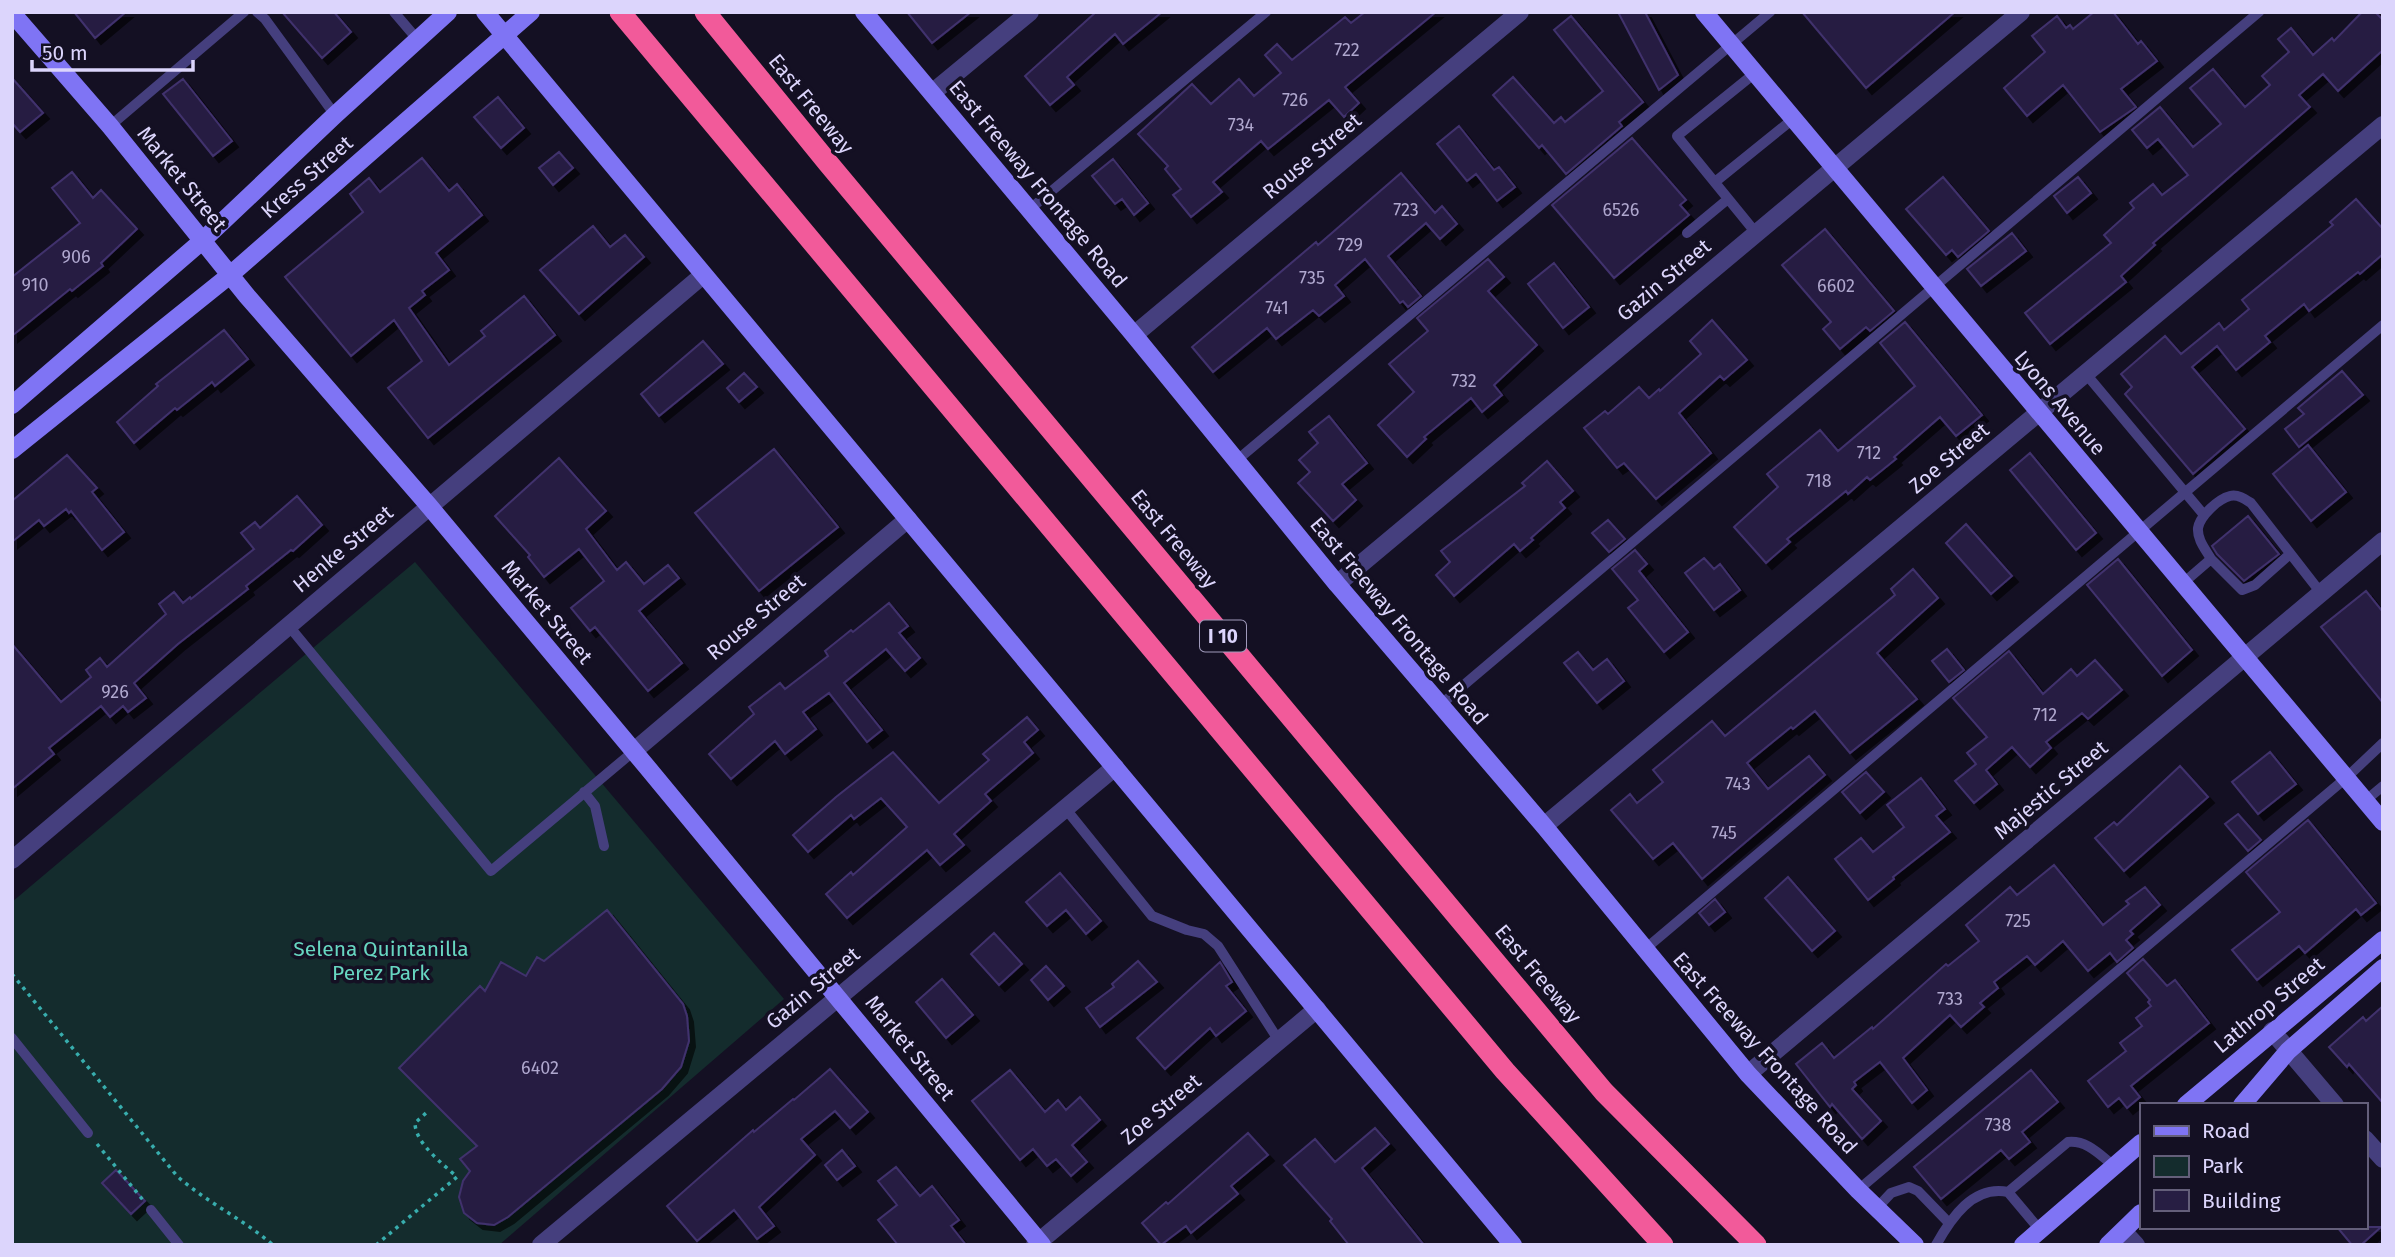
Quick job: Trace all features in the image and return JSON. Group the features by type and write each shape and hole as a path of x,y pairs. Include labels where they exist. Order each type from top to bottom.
{"highway":[{"name":"East Freeway","path":"705,12 1604,1092 1756,1245"},
{"path":"620,13 1505,1071 1662,1245"}],"street":[{"name":"Kress Street","path":"12,405 202,241 448,12"},
{"path":"485,12 1513,1245"},
{"name":"Kress Street","path":"12,450 230,275 531,12"},
{"name":"East Freeway Frontage Road","path":"864,12 1030,209 1337,584 1544,826 1748,1074 1858,1190 1915,1245"},
{"path":"932,93 1030,12"},
{"name":"Rouse Street","path":"1134,335 1520,12"},
{"name":"Lyons Avenue","path":"1704,12 2383,822"},
{"name":"Gazin Street","path":"1337,584 2021,12"},
{"name":"Market Street","path":"12,13 110,126 230,275 430,507 634,751 1039,1243"},
{"name":"Zoe Street","path":"1544,826 2383,125"},
{"name":"Henke Street","path":"12,860 704,275"},
{"name":"Rouse Street","path":"634,751 908,519"},
{"name":"Majestic Street","path":"1748,1074 2383,541"},
{"name":"Gazin Street","path":"541,1245 1115,767"},
{"name":"Lathrop Street","path":"2188,1103 2383,940"},
{"path":"2244,1103 2288,1051 2383,968"},
{"name":"Zoe Street","path":"1039,1243 1317,1009"},
{"path":"2272,1031 2333,1103"},
{"path":"2367,1141 2383,1159"},
{"path":"2023,1245 2140,1144"},
{"path":"2108,1245 2130,1238 2140,1215"}],"lane":[{"path":"110,126 244,12"},
{"path":"257,12 265,19 335,115"},
{"path":"394,12 418,39"},
{"path":"1030,209 1266,12"},
{"path":"1236,461 1770,12"},
{"path":"1439,706 2259,12"},
{"path":"1755,73 1677,136 1756,233"},
{"path":"1715,182 1793,119"},
{"path":"1688,233 1728,199"},
{"path":"1644,950 2383,325"},
{"path":"2086,374 2204,515"},
{"path":"2290,554 2255,585 2242,590 2211,559 2200,542 2198,528 2204,515 2229,496 2239,496 2251,503 2321,593"},
{"path":"2182,584 2211,559"},
{"path":"288,625 491,871 634,751"},
{"path":"1858,1190 2346,778 2383,743"},
{"path":"2365,801 2383,786"},
{"path":"584,792 595,806 604,846"},
{"path":"1065,808 1152,916 1204,934 1218,946 1279,1041"},
{"path":"12,1038 88,1133"},
{"path":"2008,1192 2068,1142 2077,1141 2087,1145 2114,1166"},
{"path":"1877,1208 1891,1193 1909,1187 1919,1191 1949,1223"},
{"path":"1936,1245 1960,1208 1980,1195 1999,1190 2008,1192 2040,1230"},
{"path":"150,1210 179,1245"}],"path":[{"path":"12,974 177,1176 273,1245"},
{"path":"376,1245 457,1177 435,1157 415,1129 415,1123 426,1113"},
{"path":"88,1133 150,1210"}],"green space":[{"name":"Selena Quintanilla Perez Park","path":"415,562 784,999 499,1245 12,1245 12,902"}],"building":[{"path":"74,12 126,12 95,38"},
{"path":"282,12 334,12 351,32 322,58"},
{"path":"907,12 971,12 932,43"},
{"path":"1096,12 1162,12 1123,44 1115,34 1067,77 1074,85 1050,105 1025,76"},
{"path":"1365,12 1436,12 1345,87 1359,103 1344,117 1329,100 1268,149 1261,141 1213,182 1222,192 1191,217 1173,195 1181,189 1165,169 1168,166 1138,134 1192,84 1211,104 1239,79 1254,96 1281,73 1265,55 1277,44 1292,60 1345,17 1351,23"},
{"path":"1618,12 1645,12 1678,75 1659,90"},
{"path":"1802,12 1955,12 1866,88"},
{"path":"2094,12 2113,12 2138,44 2141,41 2157,61 2121,89 2136,107 2100,132 2063,85 2027,116 2004,88 2045,52 2032,36 2057,16 2066,28 2070,25 2073,29"},
{"path":"2362,12 2375,12 2383,20 2383,50 2338,91 2323,74 2299,95 2310,107 2153,243 2155,245 2121,276 2126,282 2050,344 2025,313 2111,243 2104,235 2134,208 2130,203 2153,184 2162,195 2188,175 2158,139 2147,148 2132,130 2160,107 2193,147 2221,124 2190,88 2213,69 2245,107 2270,85 2262,76 2289,52 2278,39 2291,28 2313,55 2332,38 2334,41"},
{"path":"1571,16 1643,102 1619,122 1622,126 1566,174 1542,145 1539,148 1493,95 1513,77 1554,123 1561,117 1565,122 1603,91 1554,30"},
{"path":"12,78 43,113 20,132 12,123"},
{"path":"183,79 232,141 213,156 163,94"},
{"path":"498,97 524,128 501,148 474,117"},
{"path":"1459,126 1494,170 1499,167 1515,187 1497,201 1476,174 1467,181 1437,144"},
{"path":"1632,138 1686,200 1680,205 1689,215 1614,278 1552,205"},
{"path":"559,152 573,168 553,185 539,168"},
{"path":"422,158 449,191 457,184 482,215 436,253 449,270 422,291 425,295 409,308 449,365 485,336 481,331 524,296 555,335 428,438 388,388 422,361 394,320 351,356 285,277 363,212 350,194 369,178 380,192"},
{"path":"1113,159 1148,203 1134,215 1122,199 1115,204 1092,176"},
{"path":"72,172 93,198 101,190 137,229 101,263 103,266 12,336 12,277 80,223 52,188"},
{"path":"1401,173 1435,213 1442,206 1457,224 1440,239 1426,223 1388,256 1421,296 1408,307 1403,301 1400,303 1365,259 1335,285 1344,296 1319,316 1313,310 1276,339 1267,328 1213,372 1192,347 1316,242 1318,245"},
{"path":"1943,177 1989,231 1958,257 1952,250 1946,255 1906,209"},
{"path":"2078,177 2091,193 2067,213 2054,196"},
{"path":"2356,199 2383,229 2383,254 2309,311 2304,304 2265,336 2270,342 2236,370 2217,346 2192,367 2245,429 2193,474 2125,394 2132,387 2121,374 2165,336 2181,354 2219,323 2224,330 2249,309 2242,300 2333,225 2330,222"},
{"path":"593,226 610,247 625,235 644,257 579,314 540,270"},
{"path":"1825,229 1894,311 1870,331 1866,327 1840,349 1823,329 1831,322 1782,265"},
{"path":"2012,233 2026,251 1981,286 1967,269"},
{"path":"1488,259 1504,277 1488,291 1537,345 1494,385 1502,395 1482,412 1471,398 1424,437 1426,439 1407,457 1378,425 1414,392 1389,364 1428,331 1417,318"},
{"path":"1554,263 1589,307 1563,328 1528,284"},
{"path":"1712,320 1747,360 1724,380 1720,376 1679,413 1711,453 1656,499 1624,463 1617,468 1584,428 1605,411 1608,414 1639,387 1649,398 1659,389 1660,391 1701,354 1690,341"},
{"path":"1905,322 1982,415 1956,436 1940,417 1870,480 1867,477 1848,494 1846,491 1787,539 1790,542 1766,563 1734,527 1778,487 1767,474 1820,430 1838,451 1915,386 1880,343"},
{"path":"224,330 248,359 215,386 212,382 177,410 175,408 134,443 117,422 158,386 156,384"},
{"path":"703,341 723,364 659,416 641,394"},
{"path":"2342,371 2363,395 2299,447 2285,429 2304,414 2298,408"},
{"path":"744,373 757,387 739,402 727,388"},
{"path":"1329,416 1367,463 1342,484 1356,500 1333,521 1298,483 1310,472 1299,460 1318,443 1309,432"},
{"path":"2308,445 2346,492 2311,521 2273,474"},
{"path":"774,449 838,527 759,591 695,513"},
{"path":"2030,453 2096,533 2076,550 2010,470"},
{"path":"67,455 97,488 92,492 124,532 102,550 71,511 69,513 66,509 44,526 39,520 12,542 12,501"},
{"path":"559,458 606,511 586,529 617,570 626,562 644,584 668,565 679,578 639,611 682,663 648,691 595,627 590,631 571,608 604,581 579,549 544,577 528,557 530,555 495,516"},
{"path":"1547,461 1573,491 1560,502 1565,508 1520,551 1514,544 1454,596 1436,575 1450,562 1441,551 1525,486 1522,483"},
{"path":"297,496 322,525 293,551 246,586 248,589 134,683 146,698 128,712 123,706 110,717 101,706 49,748 54,754 12,789 12,644 61,702 91,677 86,670 100,658 107,667 166,614 159,604 174,592 183,603 190,597 191,599 254,549 241,533 255,522 260,528"},
{"path":"2248,516 2279,554 2244,581 2212,546"},
{"path":"1608,520 1625,539 1609,552 1592,533"},
{"path":"1966,524 2012,576 1991,594 1946,543"},
{"path":"1635,550 1647,564 1639,571 1688,632 1664,652 1628,608 1638,600 1612,569"},
{"path":"1704,558 1714,569 1720,564 1740,590 1714,610 1685,573"},
{"path":"2118,559 2192,650 2162,676 2087,585"},
{"path":"1913,569 1938,598 1877,653 1917,699 1850,753 1815,711 1747,763 1768,789 1809,756 1825,775 1702,879 1673,843 1653,859 1611,810 1630,794 1637,803 1663,782 1653,770 1712,721 1725,736 1895,595 1891,589"},
{"path":"2366,591 2383,612 2383,703 2321,627"},
{"path":"889,603 908,626 899,633 920,658 905,671 886,649 844,683 882,730 867,742 829,693 803,712 816,729 785,754 775,741 731,779 709,754 754,714 749,707 780,683 785,689 828,656 825,651"},
{"path":"1947,649 1964,670 1949,682 1932,661"},
{"path":"2009,651 2043,694 2071,669 2077,676 2095,660 2122,690 2088,719 2082,713 2046,742 2051,748 2030,767 2012,747 1986,770 1997,784 1974,803 1955,781 1976,764 1967,753 1987,737 1953,698"},
{"path":"1578,652 1593,670 1607,659 1624,681 1597,703 1564,663"},
{"path":"1027,717 1038,730 1024,742 1033,753 985,794 991,801 954,834 964,845 940,865 927,850 847,918 826,894 851,872 853,875 907,827 881,798 854,819 851,815 808,852 793,835 893,752 939,803 989,760 983,754"},
{"path":"2270,752 2296,784 2258,814 2232,782"},
{"path":"2180,766 2208,797 2124,871 2095,838 2114,822 2117,825"},
{"path":"1866,772 1884,792 1860,813 1842,792"},
{"path":"1921,778 1945,809 1936,816 1950,832 1868,900 1835,859 1861,838 1873,852 1904,827 1887,805"},
{"path":"2238,814 2261,840 2248,851 2225,824"},
{"path":"2308,820 2376,903 2361,915 2356,909 2305,953 2299,946 2257,980 2232,950 2280,912 2246,872"},
{"path":"2054,865 2103,925 2129,904 2126,901 2145,887 2160,905 2130,931 2133,934 2126,940 2133,948 2117,962 2110,953 2088,971 2063,941 2035,965 2027,956 1994,982 1998,988 1980,1003 1984,1007 1961,1027 1950,1015 1903,1058 1927,1090 1912,1103 1880,1062 1854,1082 1856,1085 1852,1089 1881,1121 1862,1139 1832,1104 1830,1107 1796,1064 1822,1043 1834,1058 1872,1027 1873,1029 1946,964 1948,966 1979,941 1966,925 2010,887 2017,895"},
{"path":"1060,873 1101,921 1086,934 1066,910 1047,926 1026,902"},
{"path":"1788,877 1835,931 1812,951 1765,898"},
{"path":"1715,899 1725,912 1709,925 1699,913"},
{"path":"607,910 683,1004 689,1041 681,1067 662,1089 508,1217 494,1225 477,1223 464,1213 459,1197 463,1181 470,1171 460,1159 477,1146 399,1068 480,986 485,991 501,962 526,976 537,957 544,961"},
{"path":"994,933 1022,964 999,985 971,954"},
{"path":"2143,959 2167,986 2175,980 2209,1023 2131,1086 2140,1097 2127,1108 2119,1098 2108,1107 2088,1081 2126,1051 2120,1043 2142,1026 2136,1018 2151,1006 2148,1002 2150,1000 2127,973"},
{"path":"1138,961 1157,982 1100,1027 1086,1008 1114,987 1112,984"},
{"path":"1220,962 1232,982 1226,986 1246,1011 1216,1036 1210,1028 1165,1069 1137,1038"},
{"path":"1046,966 1064,986 1048,1000 1031,980"},
{"path":"942,979 973,1015 946,1038 916,1002"},
{"path":"2383,1006 2383,1103 2349,1064 2347,1067 2329,1047 2363,1017 2366,1021"},
{"path":"830,1069 868,1112 850,1128 835,1111 801,1139 815,1155 759,1207 774,1226 757,1239 734,1210 697,1241 667,1206 753,1130 754,1132"},
{"path":"1010,1070 1045,1112 1058,1100 1066,1110 1080,1097 1100,1120 1072,1145 1087,1162 1071,1176 1056,1159 1047,1166 1033,1149 1020,1160 972,1101"},
{"path":"2031,1070 2058,1102 2022,1132 2030,1142 2009,1159 2001,1150 1941,1199 1914,1167"},
{"path":"1375,1128 1389,1144 1362,1168 1424,1245 1349,1245 1330,1221 1332,1219 1284,1165 1315,1139 1335,1162"},
{"path":"1248,1133 1268,1155 1231,1186 1238,1194 1191,1233 1186,1226 1161,1245 1142,1223 1166,1202 1168,1204"},
{"path":"842,1150 855,1166 837,1180 825,1165"},
{"path":"896,1167 920,1196 932,1186 959,1220 951,1226 966,1245 898,1245 878,1220 897,1205 878,1181"},
{"path":"116,1170 145,1201 131,1214 102,1183"},
{"path":"2381,1227 2361,1245 2352,1245 2339,1229"}]}
